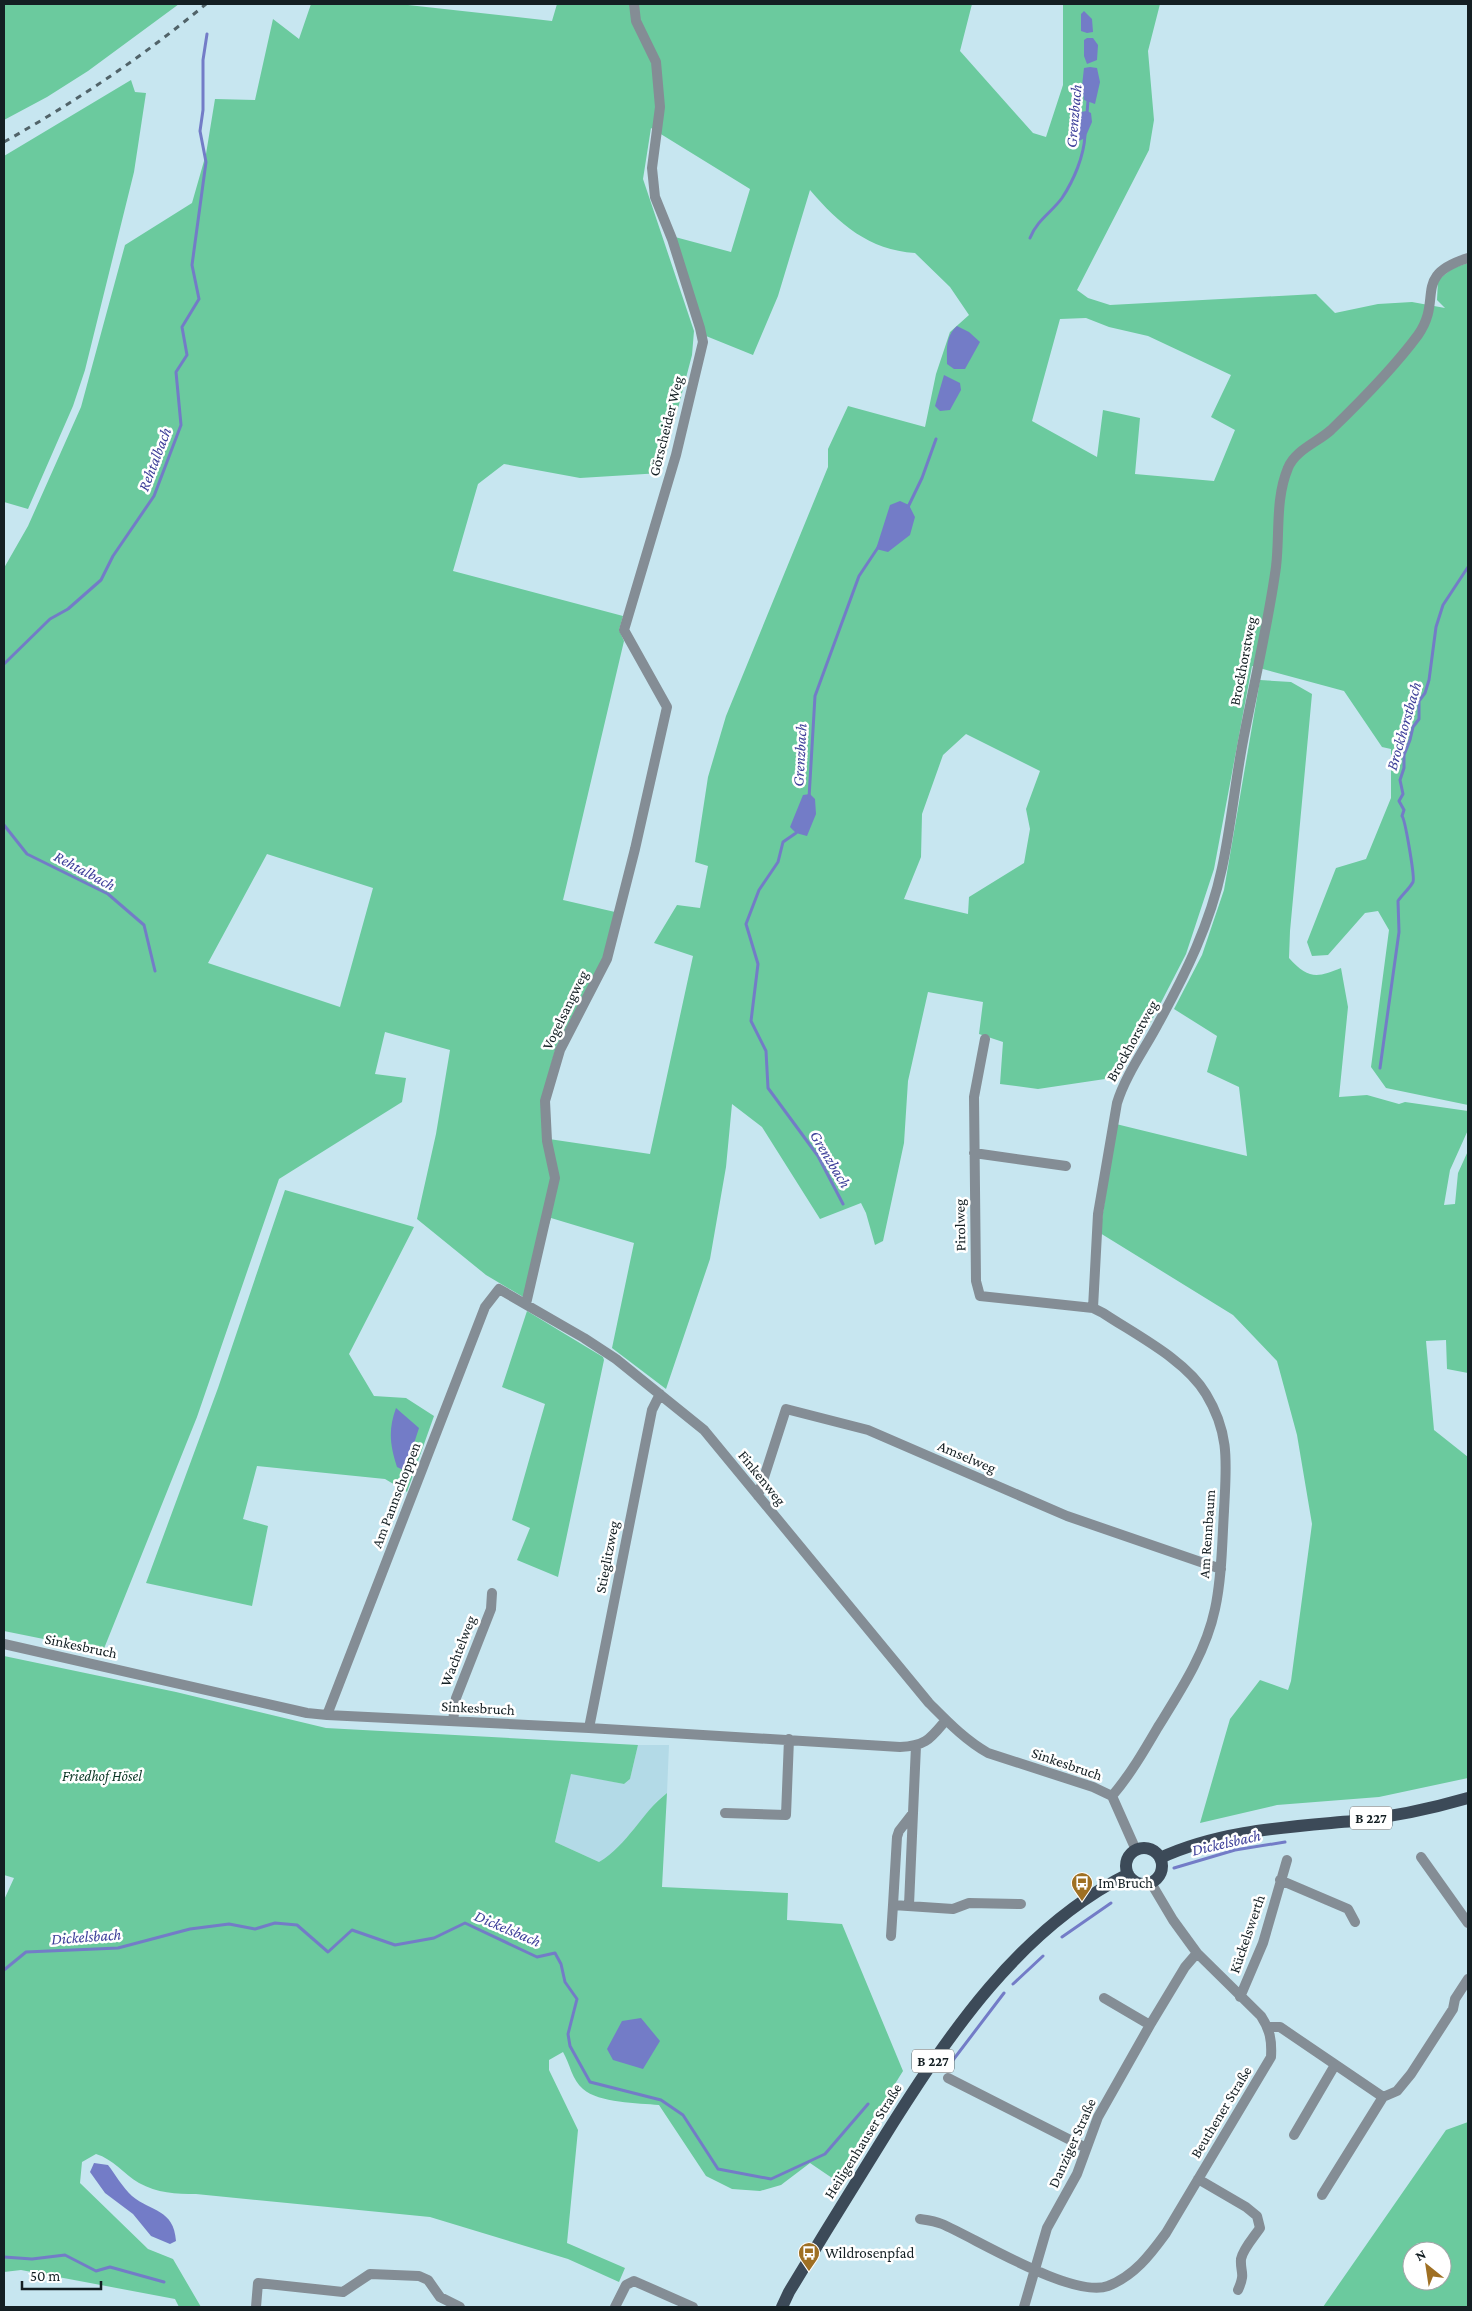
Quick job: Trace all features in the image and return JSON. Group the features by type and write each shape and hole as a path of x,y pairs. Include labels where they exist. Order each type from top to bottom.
{"main road":[{"name":"B 227","path":"1160,1858 1183,1849 1261,1830 1391,1816 1439,1807 1468,1798"},
{"path":"1144,1848 1151,1850 1160,1858 1161,1872 1151,1882 1138,1883 1128,1874 1127,1860 1136,1850 1144,1848"},
{"name":"Heiligenhauser Straße","path":"782,2307 789,2292 929,2067 974,2006 1040,1936 1082,1902 1128,1874"},
{"name":"Heiligenhauser Straße","path":"776,2307 789,2292"}],"street":[{"name":"Görscheider Weg","path":"634,4 636,22 656,62 660,107 652,168 656,196 692,301 703,342 676,455 624,630 667,707 635,849"},
{"name":"Brockhorstweg","path":"1093,1308 1098,1214 1113,1122 1122,1087 1158,1024 1199,944 1222,869 1236,776 1276,565 1278,513 1289,465 1295,457 1328,432 1370,391 1419,333 1429,310 1432,281 1440,271 1452,263 1468,258"},
{"name":"Vogelsangweg","path":"526,1304 555,1178 547,1141 545,1101 560,1050 607,958 635,849"},
{"name":"Pirolweg","path":"980,1296 976,1282 974,1097 985,1039"},
{"path":"974,1153 1066,1166"},
{"name":"Finkenweg","path":"498,1289 616,1359 704,1430 929,1703 960,1732"},
{"name":"Am Pannschoppen","path":"327,1715 485,1307 498,1289"},
{"name":"Am Rennbaum","path":"980,1296 1093,1308 1103,1313 1181,1365 1206,1392 1221,1423 1227,1455 1221,1569 1215,1609 1204,1645 1186,1682 1126,1779 1112,1796"},
{"name":"Stieglitzweg","path":"589,1728 652,1410 660,1394"},
{"name":"Amselweg","path":"758,1496 786,1409 868,1430 1067,1516 1221,1569"},
{"name":"Wachtelweg","path":"453,1721 456,1698 490,1609 492,1593"},
{"name":"Sinkesbruch","path":"4,1644 307,1713 916,1746"},
{"path":"909,1905 916,1746 927,1741 946,1720"},
{"name":"Sinkesbruch","path":"960,1732 988,1752 1112,1796 1136,1850"},
{"path":"725,1813 786,1816 789,1739"},
{"path":"891,1936 897,1837 899,1831 913,1813"},
{"path":"1421,1857 1468,1923"},
{"name":"Kückelswerth","path":"1240,1997 1263,1943 1287,1860"},
{"name":"Kückelswerth","path":"1280,1880 1348,1909 1355,1922"},
{"path":"1151,1882 1173,1920 1197,1953 1261,2016 1269,2027 1280,2027 1383,2097"},
{"path":"893,1905 952,1909 969,1903 1021,1904"},
{"name":"Danziger Straße","path":"1024,2307 1047,2228 1077,2174 1098,2117 1185,1967 1197,1953"},
{"path":"1322,2195 1383,2097 1396,2091 1411,2074 1452,2010 1455,2000 1468,1979"},
{"path":"1104,1998 1150,2025"},
{"name":"Beuthener Straße","path":"920,2219 940,2223 1034,2270 1075,2284 1097,2288 1107,2287 1121,2280 1149,2257 1166,2233 1271,2057 1272,2039 1269,2027"},
{"path":"1294,2135 1336,2065"},
{"path":"948,2078 1086,2148"},
{"path":"1198,2179 1246,2207 1257,2216 1260,2228 1243,2254 1241,2261 1243,2279 1238,2290"},
{"path":"256,2307 258,2283 343,2292 370,2274 386,2274 418,2276 428,2280 440,2297 460,2307"},
{"path":"615,2307 626,2285 634,2281 693,2307"}],"shaded area":[{"path":"638,1745 669,1745 667,1793 657,1801 614,1853 599,1862 555,1842 571,1773 624,1784 630,1779"}],"green space":[{"path":"4,4 179,4 88,71 47,97 4,120"},
{"path":"311,4 399,4 552,21 557,4 972,4 960,51 1033,133 1046,137 1063,85 1063,4 1160,4 1148,51 1154,120 1149,150 1077,290 1088,298 1110,305 1316,294 1335,313 1378,304 1412,302 1445,308 1437,300 1438,280 1453,268 1468,263 1468,1105 1386,1088 1371,1067 1389,930 1378,911 1365,913 1328,955 1312,956 1307,942 1336,868 1366,859 1391,798 1391,749 1382,747 1344,691 1252,666 1214,869 1186,954 1151,1022 1105,1079 1038,1089 1000,1084 1003,1042 979,1034 983,1002 928,992 908,1081 904,1143 883,1241 875,1245 866,1213 861,1203 820,1219 762,1127 732,1104 726,1167 710,1259 666,1389 612,1348 634,1243 551,1218 525,1298 486,1275 417,1219 436,1134 450,1050 385,1032 375,1074 406,1078 402,1102 279,1179 197,1417 103,1651 4,1631 4,568 28,526 81,407 125,245 192,203 206,154 215,99 255,100 273,19 299,39","holes":["651,128 750,189 731,252 675,237 706,336 753,355 778,296 810,190 832,214 869,241 898,251 915,253 950,287 969,315 950,332 936,374 925,427 848,406 828,449 828,467 726,716 708,777 695,862 708,866 700,908 677,905 654,943 693,956 650,1154 549,1139 541,1101 556,1047 604,958 615,912 563,900 624,641 619,630 623,616 453,571 478,484 504,464 580,478 661,473 692,355 694,331 643,179","1086,318 1109,327 1148,336 1231,375 1211,417 1235,430 1214,481 1135,474 1140,418 1103,410 1097,457 1032,421 1060,319","966,734 1040,771 1026,809 1030,829 1024,863 969,897 968,914 904,899 921,857 922,814 943,755","267,854 373,888 340,1007 208,963"]},
{"path":"131,80 135,92 146,93 134,172 85,370 73,406 28,509 4,502 4,156"},
{"path":"1260,680 1291,682 1312,694 1289,958 1302,970 1313,975 1325,974 1341,968 1348,1007 1339,1097 1367,1095 1399,1104 1405,1102 1468,1111 1468,1130 1450,1170 1444,1205 1455,1204 1458,1173 1468,1151 1468,1373 1447,1369 1446,1340 1426,1341 1434,1430 1468,1457 1468,1778 1379,1797 1277,1805 1200,1823 1230,1719 1260,1680 1288,1690 1291,1681 1312,1524 1297,1435 1277,1361 1233,1315 1100,1233 1116,1124 1247,1156 1239,1087 1207,1072 1217,1036 1174,1009 1202,955 1224,890"},
{"path":"285,1190 414,1227 349,1354 374,1396 406,1398 434,1416 407,1492 385,1479 257,1466 243,1519 268,1526 252,1606 146,1583 218,1388"},
{"path":"527,1311 603,1357 604,1360 558,1577 517,1560 530,1528 512,1520 545,1404 502,1387"},
{"name":"Friedhof Hösel","path":"4,1656 176,1692 326,1728 638,1745 630,1779 624,1784 571,1774 555,1842 599,1862 618,1847 649,1810 667,1793 662,1887 788,1893 787,1920 842,1924 903,2071 835,2180 810,2163 781,2185 760,2191 732,2189 706,2176 659,2105 619,2102 590,2094 576,2081 563,2052 549,2060 549,2070 578,2130 567,2243 625,2268 619,2282 568,2259 430,2217 160,2191 139,2183 108,2159 96,2154 82,2162 80,2183 148,2249 173,2259 201,2307 179,2307 175,2299 21,2270 4,2272 4,1900 14,1878 4,1875"},
{"path":"1468,2122 1468,2307 1323,2307 1446,2130"}],"water":[{"path":"1084,11 1092,19 1093,32 1081,31 1081,14"},
{"path":"1093,38 1098,45 1097,60 1087,64 1084,56 1084,40"},
{"path":"1084,68 1097,68 1100,82 1095,104 1084,100 1082,86"},
{"path":"1087,111 1091,113 1092,122 1085,138 1077,142 1072,134 1080,112"},
{"path":"957,326 969,332 980,342 965,369 954,369 947,364 947,348 950,334"},
{"path":"944,375 960,383 961,390 950,410 940,411 935,406"},
{"path":"900,501 909,505 915,517 910,535 888,552 876,549 890,505"},
{"path":"810,794 815,799 816,814 807,836 796,833 790,827 803,795"},
{"path":"396,1408 419,1428 405,1471 397,1467 391,1444 392,1423"},
{"path":"641,2018 660,2041 643,2069 613,2060 607,2049 622,2021"},
{"path":"94,2163 108,2165 132,2196 166,2217 171,2223 176,2241 170,2244 151,2236 133,2214 105,2193 90,2172"}],"waterway":[{"name":"Rehtalbach","path":"4,664 50,619 68,609 101,580 113,556 154,496 181,425 176,372 187,355 182,327 199,299 192,265 206,162 200,131 203,110 203,60 207,34"},
{"name":"Grenzbach","path":"1087,114 1088,100"},
{"name":"Grenzbach","path":"1030,238 1037,226 1058,203 1071,184 1078,168 1085,135"},
{"name":"Grenzbach","path":"908,507 922,478 936,439"},
{"name":"Grenzbach","path":"809,798 815,696 859,576 879,546"},
{"name":"Brockhorstbach","path":"1380,1068 1399,932 1398,901 1413,882 1413,870 1402,816 1404,810 1399,801 1403,794 1400,780 1404,768 1404,755 1413,727 1419,719 1419,701 1425,693 1429,680 1436,627 1443,605 1468,567"},
{"name":"Rehtalbach","path":"4,825 27,854 108,894 144,925 155,971"},
{"name":"Grenzbach","path":"797,830 796,833 783,842 778,862 759,890 746,924 758,964 751,1021 766,1051 768,1088 818,1156 843,1204"},
{"name":"Dickelsbach","path":"1174,1868 1235,1850 1285,1842"},
{"name":"Dickelsbach","path":"1062,1937 1111,1903"},
{"name":"Dickelsbach","path":"4,1970 26,1952 118,1948 190,1929 229,1924 255,1929 275,1923 297,1925 328,1952 352,1930 395,1945 434,1938 465,1923 537,1957 555,1953 561,1964 565,1982 577,1999 568,2034 570,2046 590,2082 661,2100 683,2115 718,2169 771,2179 825,2154 868,2104"},
{"name":"Dickelsbach","path":"1013,1984 1043,1956"},
{"name":"Dickelsbach","path":"947,2068 1004,1993"},
{"path":"4,2257 32,2259 65,2255 96,2271 110,2267 164,2282"}],"railway":[{"path":"4,142 57,111 108,77 158,42 206,4"}],"place":[{"name":"Im Bruch","path":"1082,1902"},
{"name":"Wildrosenpfad","path":"809,2272"}]}
